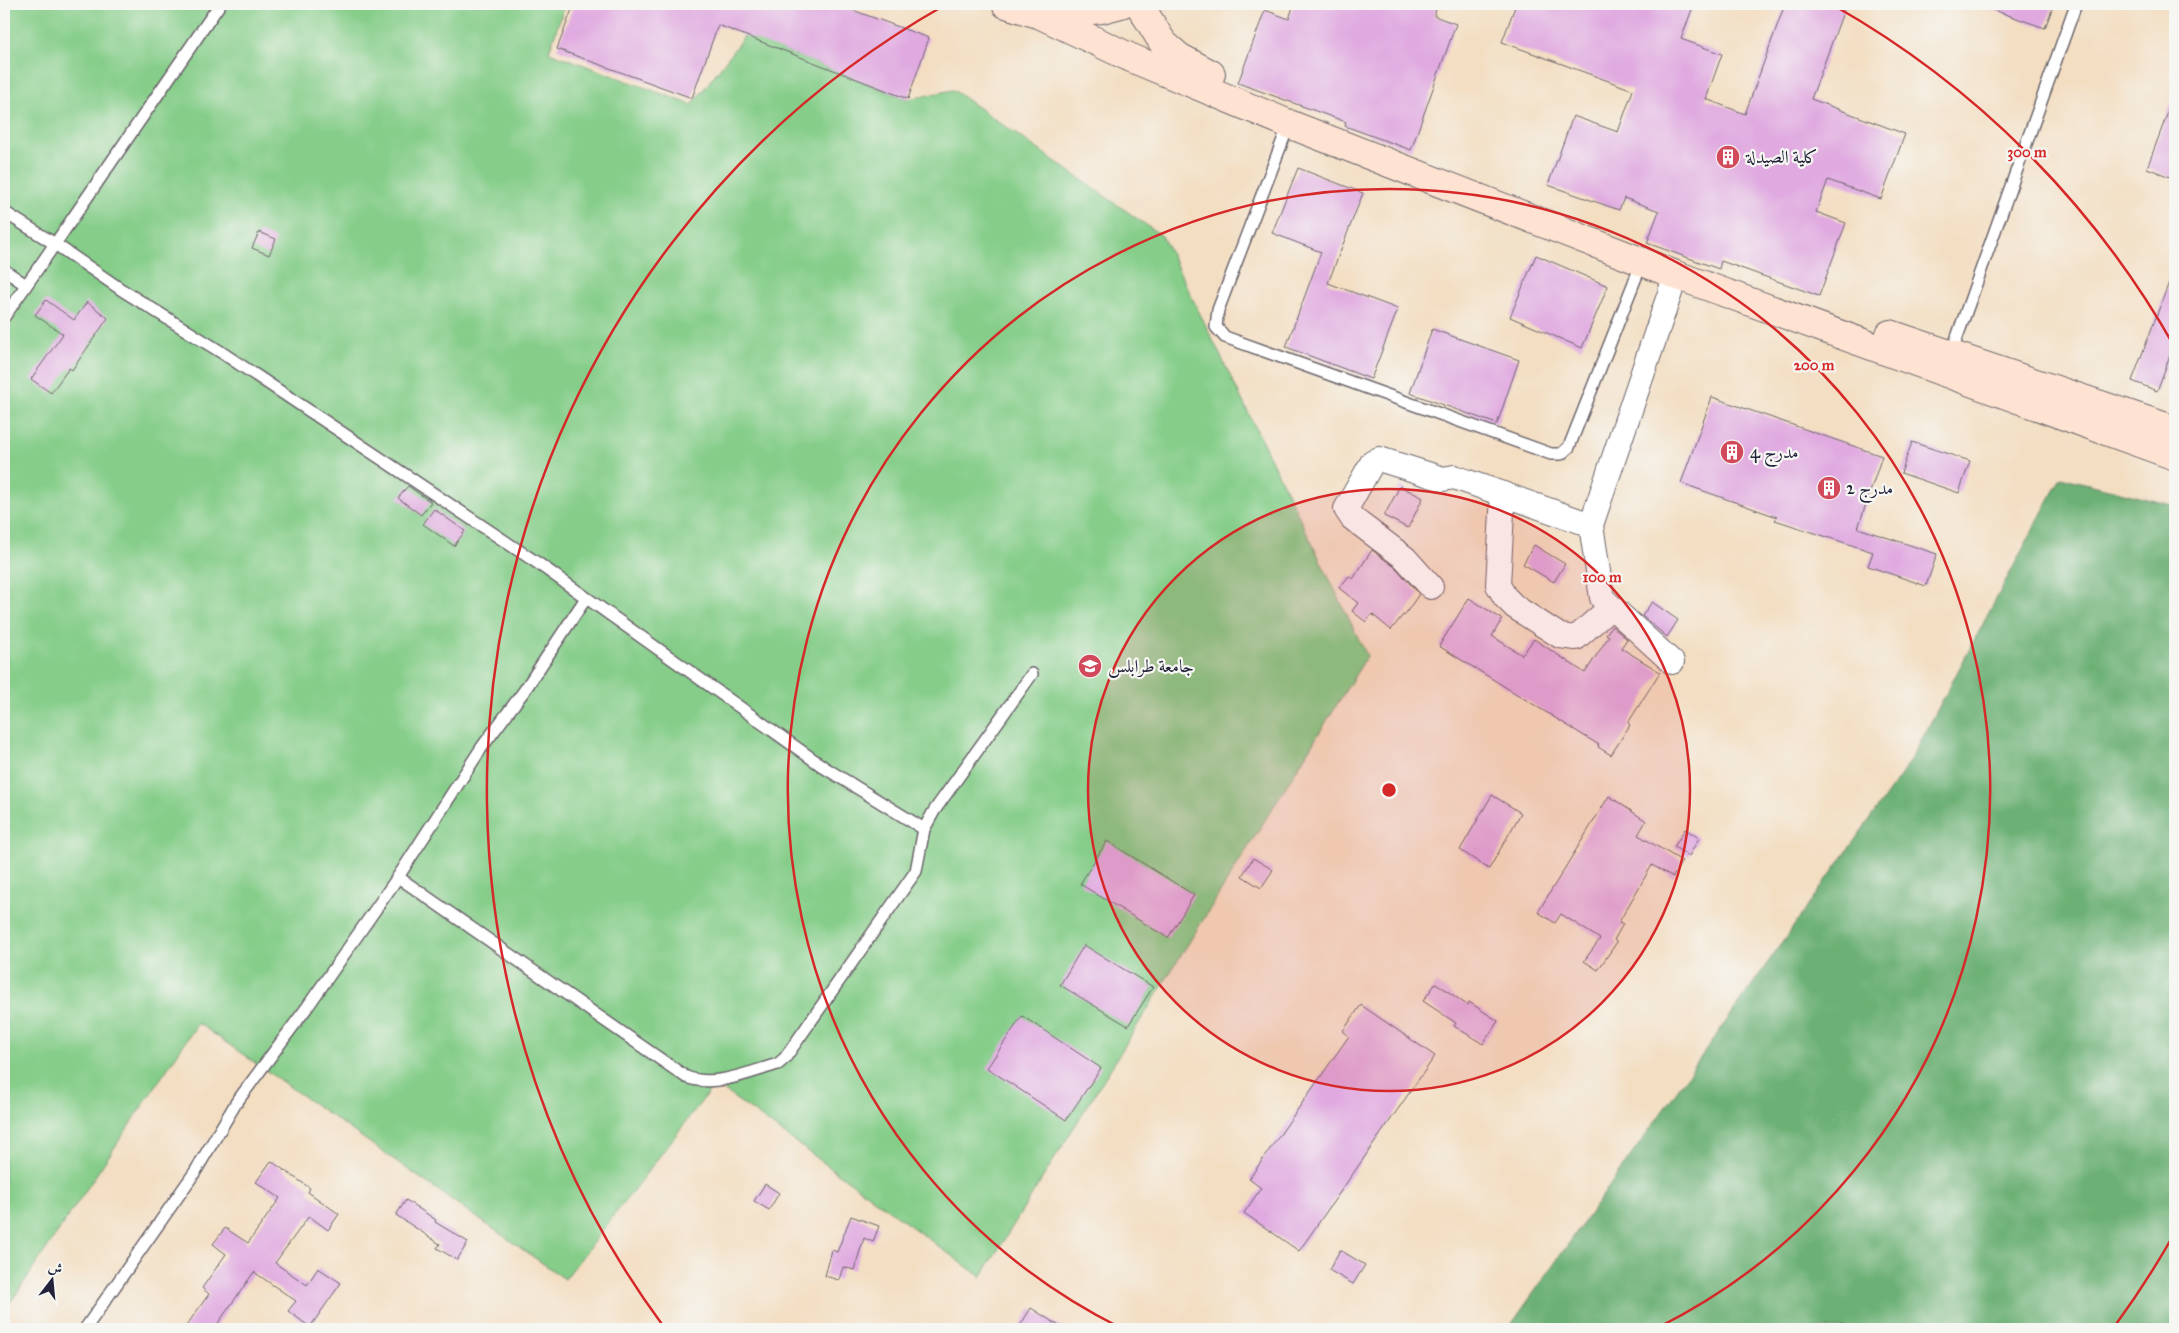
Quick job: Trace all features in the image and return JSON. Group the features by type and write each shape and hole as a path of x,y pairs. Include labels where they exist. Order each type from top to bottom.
{"street":[{"path":"1006,4 1025,8 1094,11 1121,4"},
{"path":"1139,4 1164,43 1179,57 1238,87 1700,266 2175,430"},
{"path":"1025,8 1129,57 1289,124 1642,262 2175,456"},
{"path":"1672,662 1610,608 1602,598 1591,525 1676,275"},
{"path":"1432,587 1405,558 1352,518 1346,510 1372,463 1379,459 1444,479 1454,477 1591,525"},
{"path":"1503,494 1498,585 1505,597 1515,607 1560,636 1576,638 1610,608"}],"lane":[{"path":"4,317 220,4"},
{"path":"1951,354 2076,4"},
{"path":"1289,124 1218,310 1216,327 1225,337 1551,454 1561,454 1568,447 1642,262"},
{"path":"4,212 341,432 586,598 825,768 924,829"},
{"path":"4,270 26,285"},
{"path":"85,1329 195,1172 236,1102 308,1006 398,877 482,747 524,691 586,598"},
{"path":"398,877 686,1077 695,1080 729,1079 778,1064 785,1058 916,870 924,829 934,811 1032,674"}],"green space":[{"path":"4,4 565,4 549,52 692,105 745,35 908,99 953,90 1162,236 1367,656 981,1277 715,1084 565,1279 198,1023 4,1312"},
{"path":"2061,477 2175,506 2175,1329 1508,1329 1908,765"}],"building":[{"path":"574,4 836,4 929,38 908,99 718,25 692,98 557,49"},
{"path":"1294,4 1438,4 1434,16 1456,24 1411,150 1345,126 1346,122 1238,83 1265,10 1289,19"},
{"name":"كلية الصيدلة","path":"1516,4 1583,4 1598,9 1599,4 1694,4 1681,39 1722,54 1706,99 1745,114 1785,4 1835,4 1845,7 1811,99 1905,134 1881,199 1828,180 1816,212 1846,223 1819,296 1721,261 1719,269 1647,243 1659,211 1624,198 1619,210 1548,185 1573,116 1618,132 1633,90 1502,42"},
{"path":"1982,4 2054,4 2045,28 1982,6"},
{"path":"2175,96 2175,179 2147,168"},
{"path":"1298,168 1363,193 1328,283 1398,309 1371,379 1286,347 1321,252 1272,233"},
{"path":"259,232 276,239 269,255 252,248"},
{"path":"1536,255 1608,286 1582,348 1510,317"},
{"path":"2174,269 2175,342 2157,391 2132,381"},
{"path":"46,300 74,320 87,302 108,318 72,370 69,368 51,393 31,379 63,334 35,315"},
{"path":"1432,329 1519,360 1497,424 1410,393"},
{"path":"1712,397 1882,456 1858,528 1937,554 1926,586 1868,566 1873,552 1775,520 1777,517 1681,483"},
{"path":"1912,442 1970,461 1959,493 1901,473"},
{"path":"408,486 431,502 421,515 398,498"},
{"path":"1400,486 1423,498 1408,528 1384,516"},
{"path":"434,509 465,531 454,546 423,524"},
{"path":"1534,545 1565,564 1554,582 1523,564"},
{"path":"1372,550 1396,568 1419,594 1404,616 1391,630 1372,614 1366,622 1352,611 1358,603 1339,588 1349,576 1353,579"},
{"path":"1469,598 1502,619 1492,636 1522,655 1534,639 1585,673 1609,636 1606,634 1612,626 1627,639 1621,648 1660,672 1628,723 1630,725 1611,755 1598,747 1599,745 1439,646"},
{"path":"1652,602 1678,620 1667,637 1642,616"},
{"path":"1492,795 1521,813 1489,869 1460,850"},
{"path":"1609,796 1646,821 1638,835 1682,861 1673,877 1652,865 1619,922 1623,924 1614,940 1617,942 1598,970 1584,961 1600,939 1561,914 1555,923 1538,912"},
{"path":"1685,829 1699,838 1689,856 1674,847"},
{"path":"1107,841 1194,895 1168,938 1080,884"},
{"path":"1253,858 1273,870 1261,888 1242,876"},
{"path":"1084,945 1153,987 1128,1026 1060,985"},
{"path":"1436,983 1467,1005 1469,1002 1498,1021 1483,1044 1454,1026 1456,1023 1423,1001"},
{"path":"1361,1005 1435,1056 1299,1251 1244,1213 1261,1188 1249,1179 1349,1036 1343,1031"},
{"path":"1022,1016 1101,1068 1066,1120 987,1068"},
{"path":"271,1161 310,1188 308,1192 339,1214 328,1230 309,1216 275,1263 307,1285 318,1268 341,1283 310,1327 288,1311 296,1301 254,1272 214,1329 184,1329 209,1294 202,1288 226,1254 213,1244 225,1228 248,1243 280,1198 256,1182"},
{"path":"765,1184 779,1193 769,1210 754,1201"},
{"path":"406,1200 436,1220 435,1222 468,1242 457,1260 437,1248 440,1244 396,1215"},
{"path":"851,1216 879,1226 873,1242 864,1238 854,1270 843,1267 839,1280 825,1276 832,1250 837,1252"},
{"path":"1340,1250 1365,1265 1353,1284 1329,1270"},
{"path":"1031,1308 1064,1329 1018,1329"}],"place":[{"name":"كلية الصيدلة","path":"1728,157"},
{"name":"مدرج 4","path":"1732,452"},
{"name":"مدرج 2","path":"1829,488"},
{"name":"جامعة طرابلس","path":"1090,666"}]}
